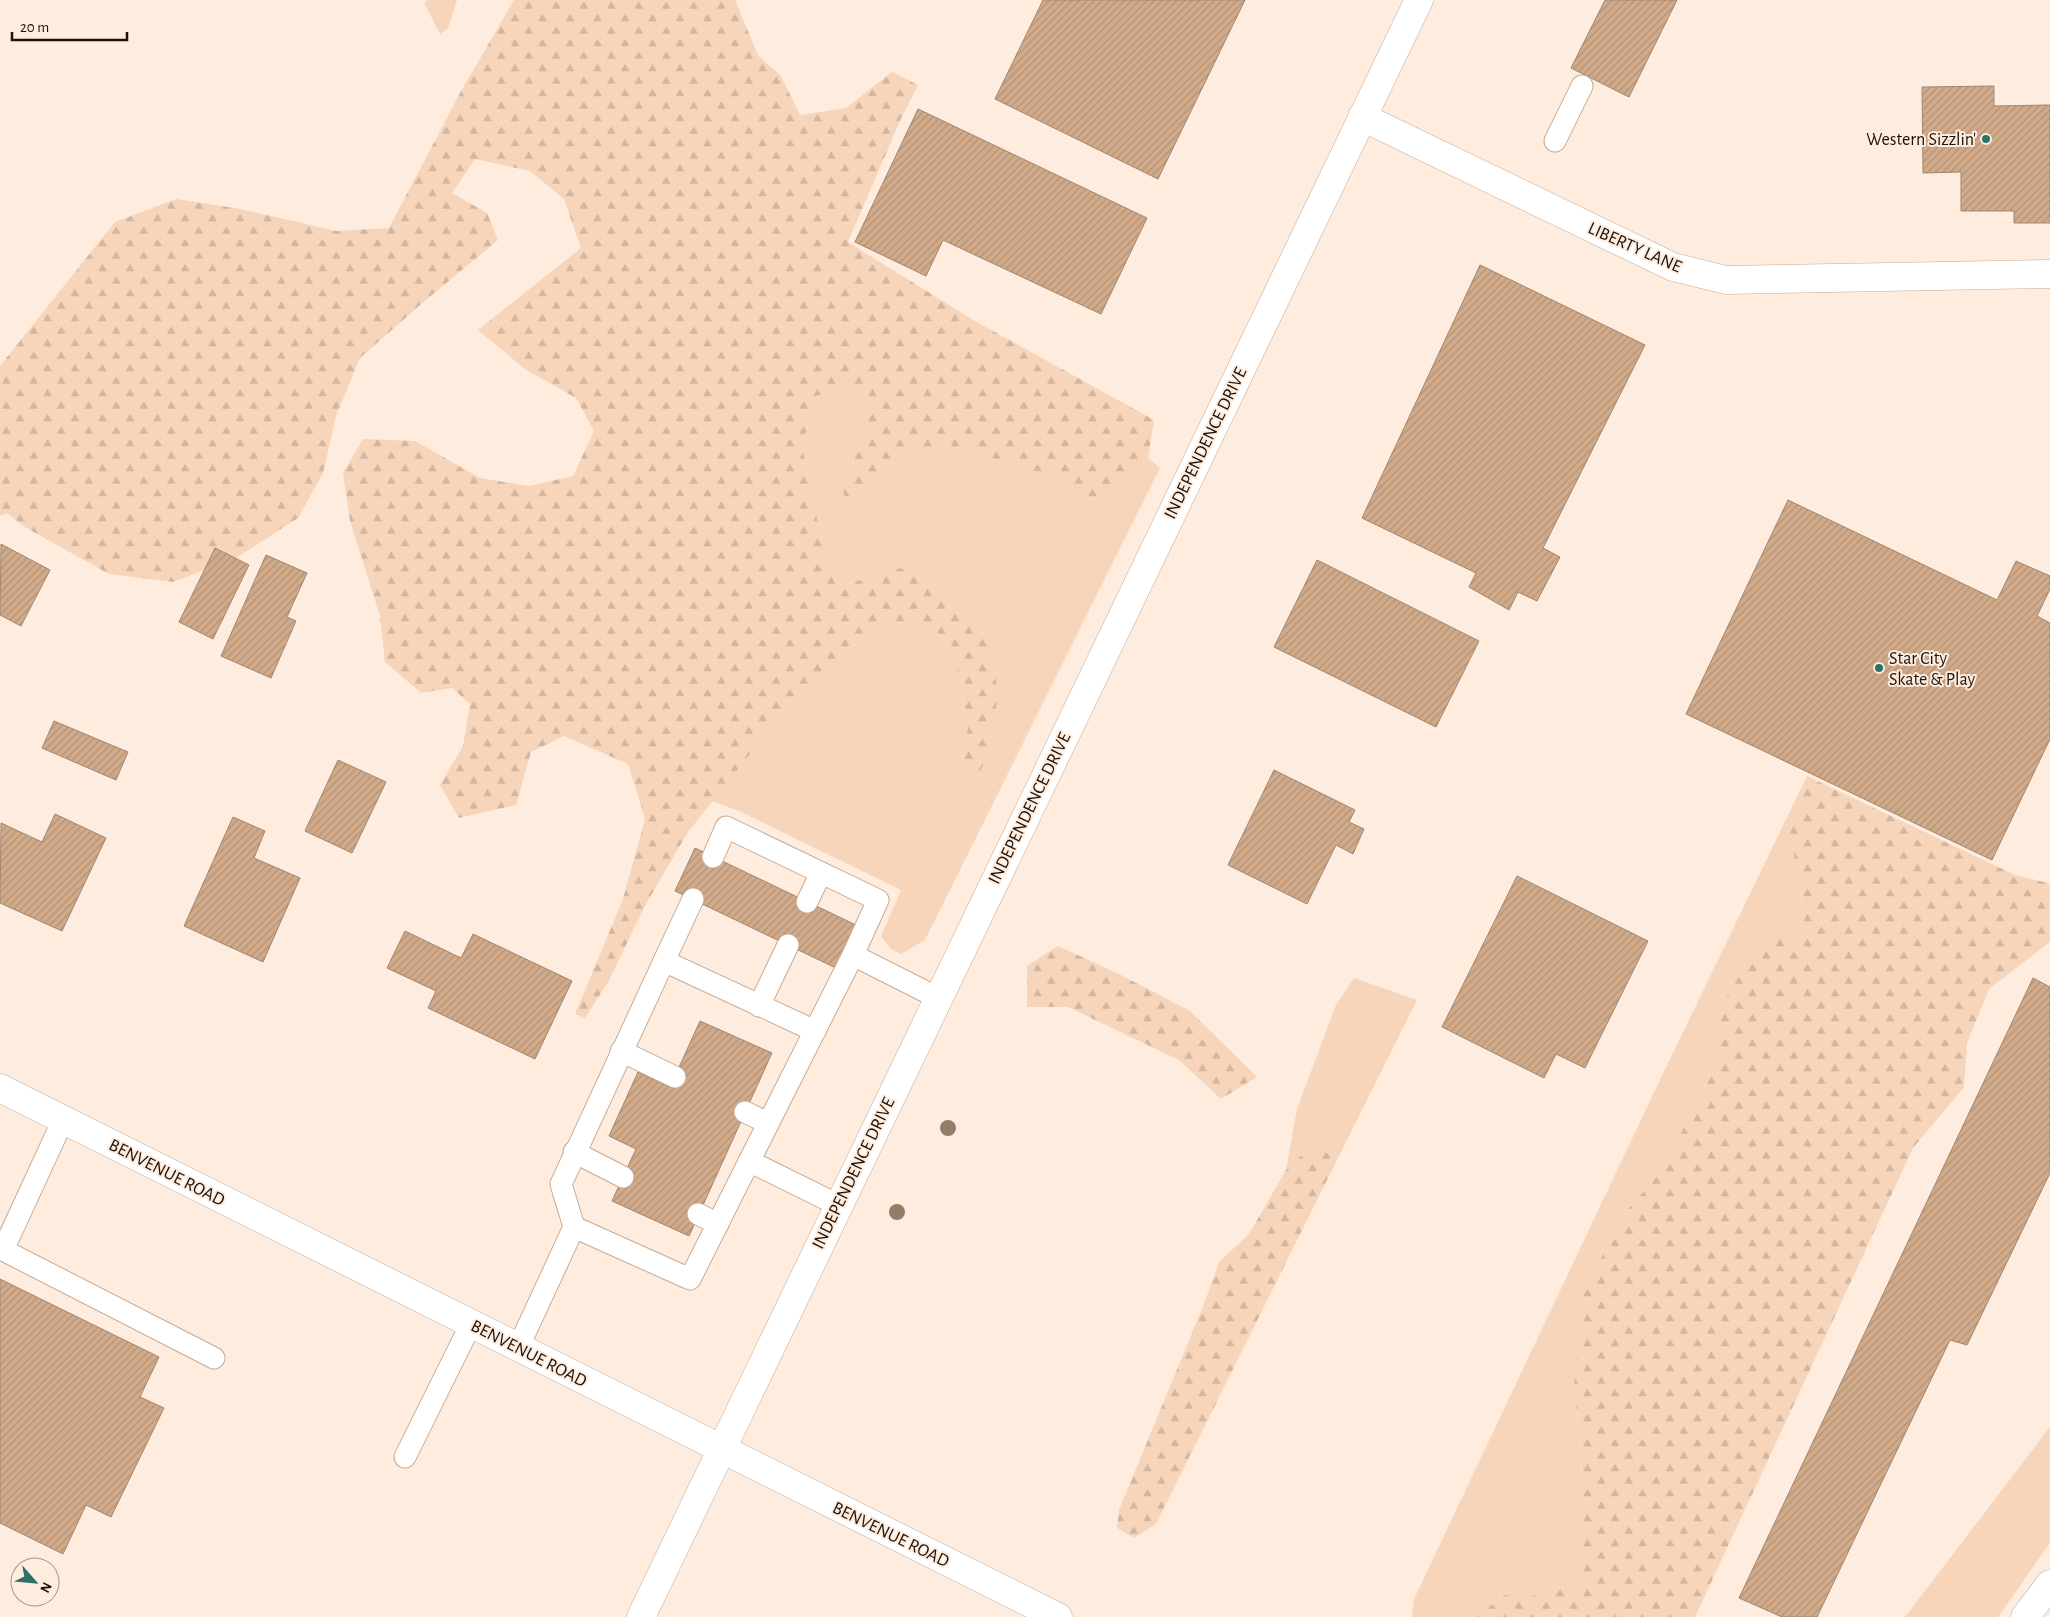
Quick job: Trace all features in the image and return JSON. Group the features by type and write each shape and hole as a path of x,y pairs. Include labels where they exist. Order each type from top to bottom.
{"main road":[{"name":"INDEPENDENCE DRIVE","path":"641,1617 1418,0"},
{"name":"LIBERTY LANE","path":"1362,117 1673,267 1726,280 2050,274"},
{"name":"BENVENUE ROAD","path":"0,1088 1058,1617"},
{"path":"2025,1617 2050,1584"}],"lane":[{"path":"1554,141 1582,86"},
{"path":"574,1227 690,1279 853,955 878,900 726,827 713,857"},
{"path":"807,902 821,873"},
{"path":"518,1348 574,1227 561,1184 574,1152 693,899"},
{"path":"759,1006 788,945"},
{"path":"853,955 938,998"},
{"path":"664,961 814,1031"},
{"path":"621,1051 675,1077"},
{"path":"746,1112 768,1123"},
{"path":"63,1120 3,1250 214,1358"},
{"path":"574,1152 623,1177"},
{"path":"749,1161 838,1205"},
{"path":"698,1214 718,1224"},
{"path":"405,1458 471,1324"}],"green space":[{"path":"428,0 457,0 448,28 440,34 424,3"},
{"path":"514,0 735,0 758,55 781,76 800,115 846,108 892,72 918,85 900,121 848,242 973,320 1154,420 1148,458 1126,482 1099,502 1056,478 970,451 909,448 875,488 850,510 841,486 869,428 869,395 849,384 811,398 803,451 819,528 837,587 901,568 948,591 987,639 998,691 990,755 976,777 962,769 968,727 954,649 930,627 885,621 827,665 757,745 688,832 646,904 608,982 585,1018 575,1014 623,899 645,819 628,764 564,736 531,752 516,805 459,818 440,785 463,746 470,704 452,688 421,693 385,662 380,616 350,521 343,473 363,439 415,441 480,478 529,486 573,476 594,431 576,398 525,369 478,330 581,248 564,199 530,171 475,159 452,193 487,213 498,240 360,358 336,416 323,473 298,518 236,558 173,582 109,574 23,526 7,513 0,516 0,366 115,222 176,199 241,209 336,231 389,228 460,93"},
{"path":"849,384 869,395 869,428 841,486 875,488 909,448 970,451 1056,478 1099,502 1126,482 1148,458 1160,468 925,940 901,954 891,949 881,936 901,890 739,811 712,801 757,744 827,665 885,621 930,627 954,649 968,727 962,769 987,639 948,591 901,568 837,587 819,528 803,451 811,398"},
{"path":"1807,776 1790,833 1805,918 1797,939 1775,938 1718,1009 1717,1064 1660,1173 1622,1216 1574,1386 1583,1484 1583,1584 1531,1596 1504,1595 1477,1617 1412,1617 1414,1599 1657,1086"},
{"path":"1807,776 2015,875 2048,883 2050,888 2050,942 1989,989 1967,1043 1964,1087 1913,1148 1695,1617 1477,1617 1504,1595 1531,1596 1583,1584 1583,1484 1574,1386 1583,1294 1622,1216 1660,1173 1717,1064 1718,1010 1754,953 1775,937 1797,939 1805,918 1790,833"},
{"path":"1058,946 1119,974 1190,1011 1257,1077 1221,1099 1179,1060 1068,1007 1027,1007 1027,966"},
{"path":"1354,978 1417,1000 1339,1156 1309,1148 1286,1170 1297,1109 1336,1005"},
{"path":"1309,1148 1339,1156 1156,1524 1134,1538 1117,1528 1119,1510 1204,1304 1219,1262 1249,1234 1286,1170"},
{"path":"2050,1427 2050,1543 1998,1617 1905,1617"}],"building":[{"path":"1043,0 1245,0 1158,179 995,99"},
{"path":"1605,0 1677,0 1629,97 1571,68"},
{"name":"Western Sizzlin'","path":"1994,86 1994,106 2050,105 2050,223 2014,223 2014,211 1961,211 1961,172 1923,173 1922,87"},
{"path":"918,109 1147,218 1101,314 943,240 926,276 855,242"},
{"path":"1480,265 1645,345 1543,548 1560,557 1537,601 1518,592 1509,610 1469,587 1476,573 1362,518"},
{"name":"Star City Skate & Play","path":"1788,500 1997,600 2016,561 2050,576 2050,589 2037,616 2050,623 2050,739 1992,860 1686,714"},
{"path":"1,544 50,570 21,626 0,615"},
{"path":"215,548 249,565 213,639 179,622"},
{"path":"266,555 307,573 287,617 296,621 271,678 221,656"},
{"path":"1317,560 1479,641 1436,727 1274,647"},
{"path":"54,721 128,752 116,780 42,748"},
{"path":"338,760 386,782 352,853 305,831"},
{"path":"1274,770 1355,810 1349,822 1364,829 1353,854 1336,845 1307,904 1228,865"},
{"path":"55,814 106,838 62,931 0,903 1,823 42,842"},
{"path":"233,817 265,831 254,858 300,878 263,962 184,926"},
{"path":"695,848 858,926 838,969 675,891"},
{"path":"1517,876 1648,941 1585,1068 1556,1054 1544,1078 1442,1027"},
{"path":"405,931 461,958 473,934 572,981 535,1059 428,1008 436,991 387,968"},
{"path":"2033,978 2050,987 2050,1173 1967,1345 1950,1340 1817,1617 1782,1617 1739,1598"},
{"path":"700,1021 772,1053 689,1236 612,1201 636,1149 609,1136 638,1072 670,1087"},
{"path":"0,1279 159,1357 140,1397 164,1408 111,1517 86,1505 63,1554 0,1523"}],"place":[{"name":"Western Sizzlin'","path":"1986,139"},
{"name":"Star City Skate & Play","path":"1879,668"}]}
